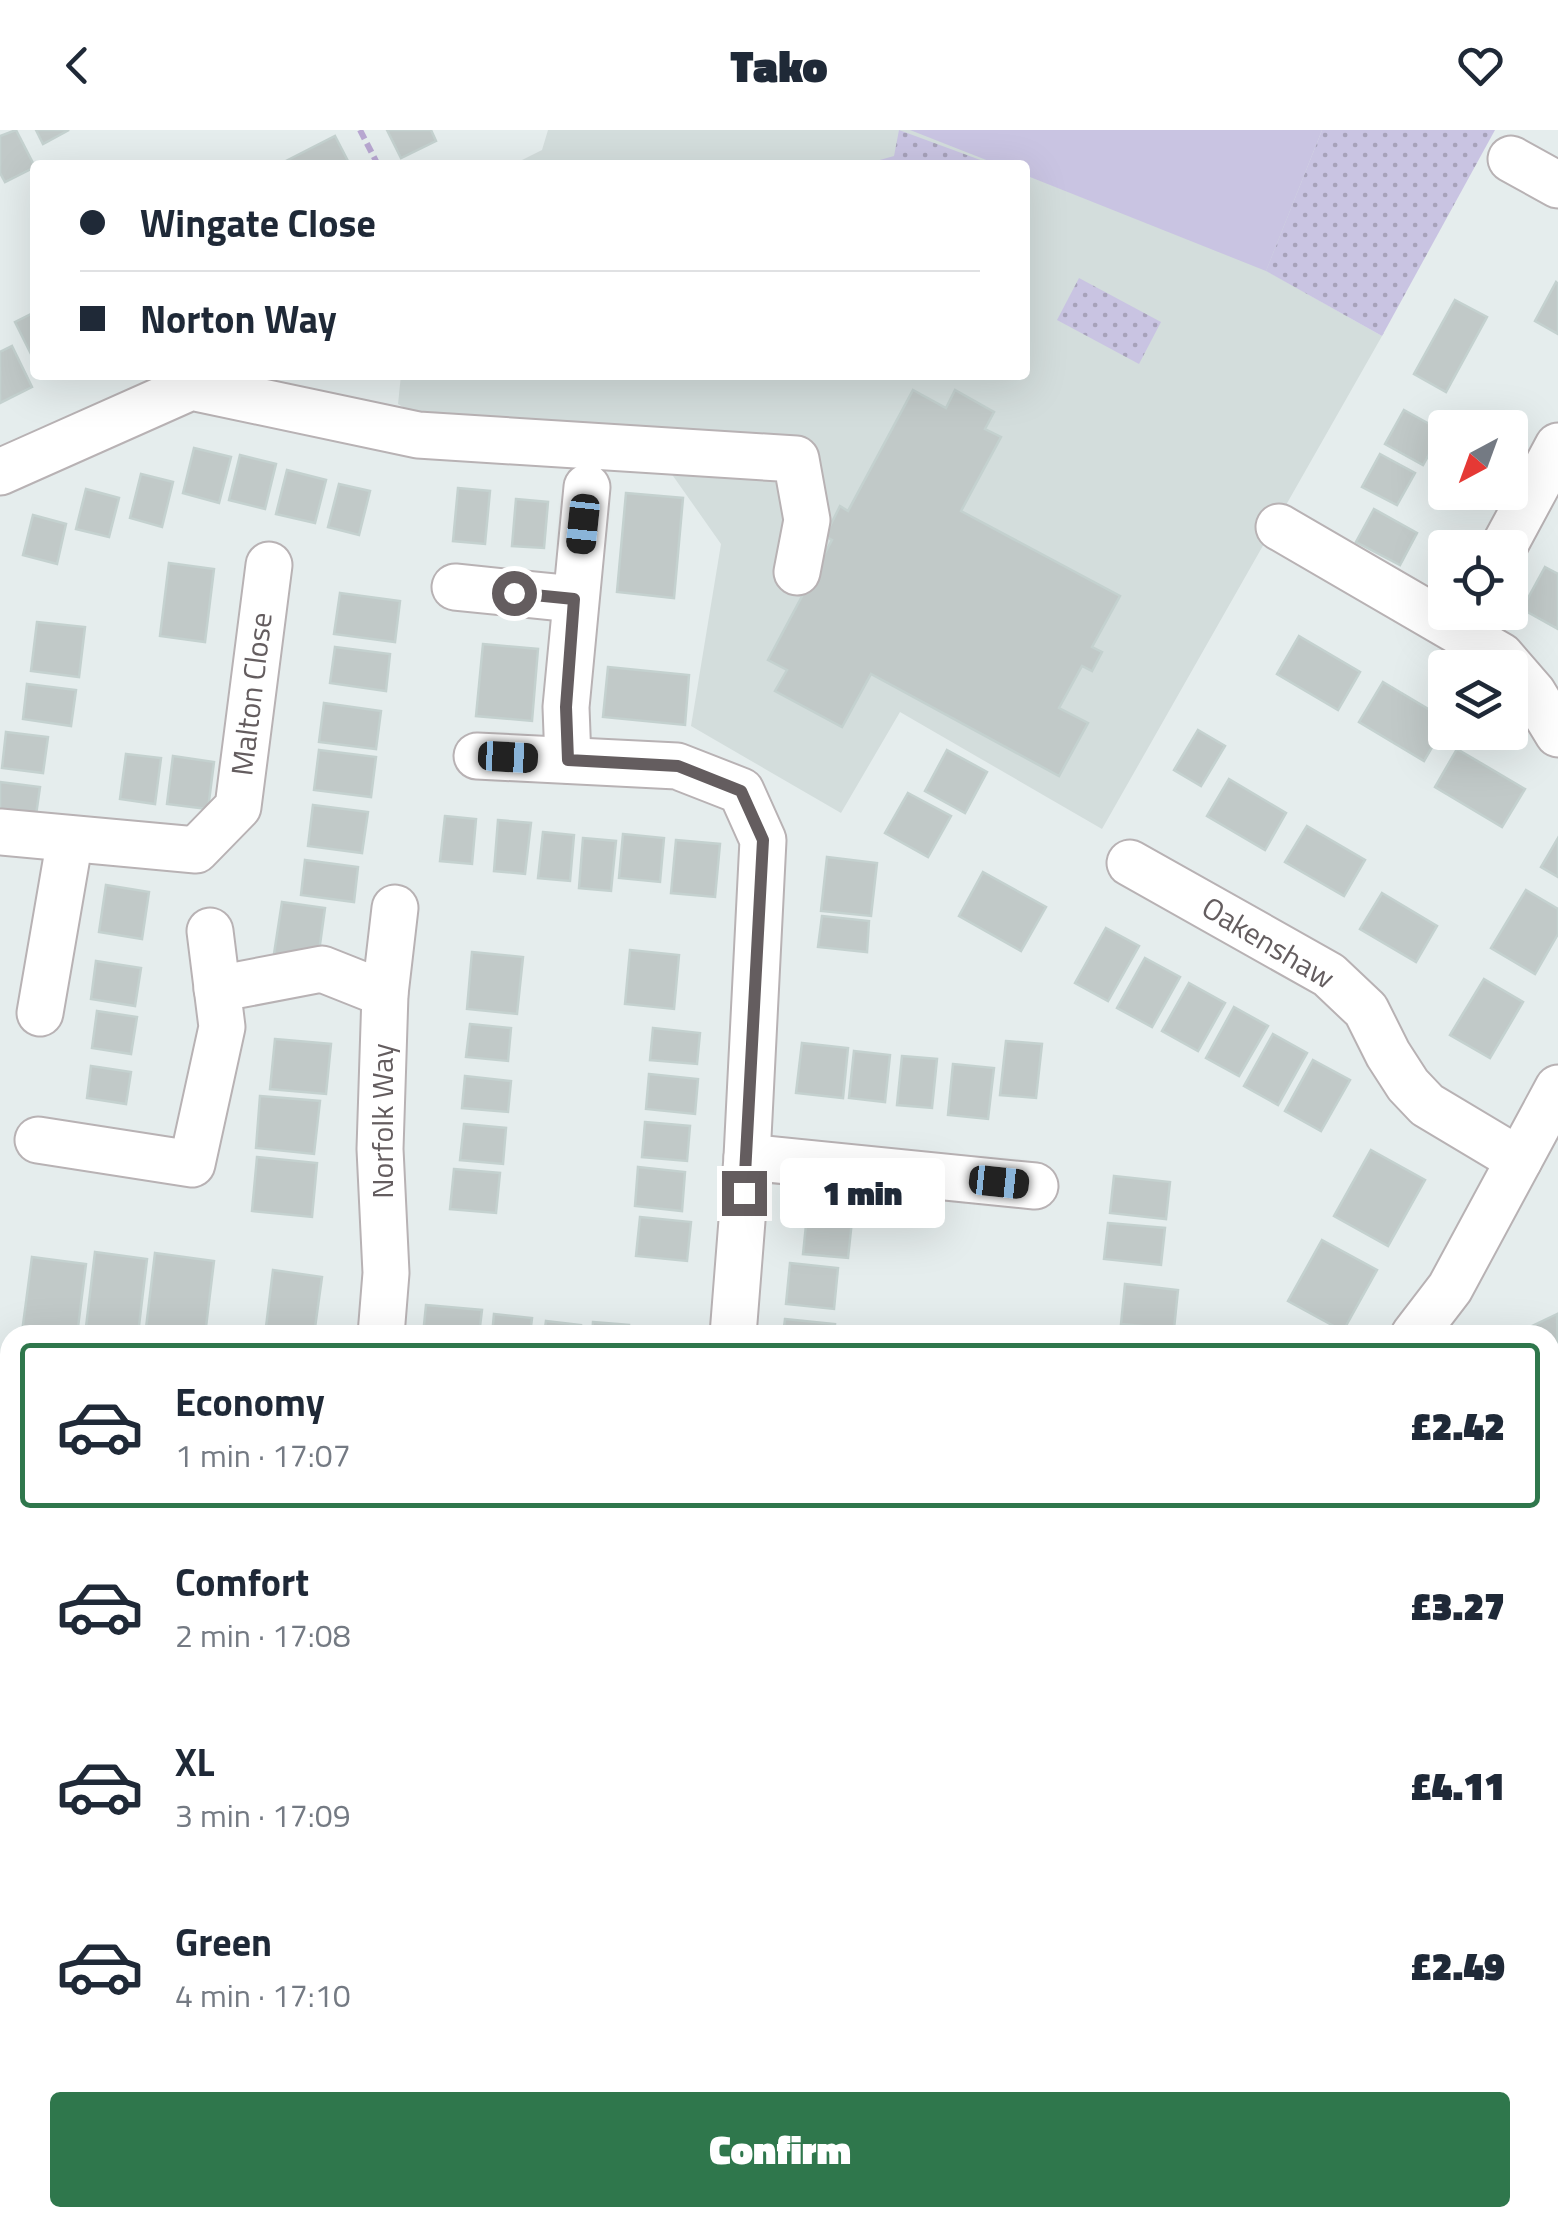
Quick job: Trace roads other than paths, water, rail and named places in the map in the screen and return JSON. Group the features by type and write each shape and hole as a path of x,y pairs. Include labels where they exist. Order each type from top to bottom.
{"street":[{"path":"1511,159 1558,185"},
{"path":"0,472 191,387 281,390 418,435 796,459 807,520 797,572"},
{"path":"1513,530 1556,454"},
{"path":"568,760 566,707 587,487"},
{"path":"1279,527 1428,604"},
{"name":"Malton Close","path":"0,832 196,850 238,806 269,565"},
{"path":"454,586 574,599"},
{"path":"1472,630 1501,656 1533,694 1558,734"},
{"path":"477,756 678,766 741,791 763,840 747,1157 734,1325"},
{"path":"40,1014 70,838"},
{"name":"Oakenshaw","path":"1130,863 1329,975 1366,1010 1388,1054 1427,1106 1518,1160"},
{"name":"Norfolk Way","path":"381,1325 386,1274 380,1149 385,994 395,908"},
{"path":"38,1140 192,1164 222,1026 210,931"},
{"path":"217,990 322,969 385,994"},
{"path":"1422,1325 1450,1288 1558,1088"},
{"path":"747,1157 1036,1186"}]}
